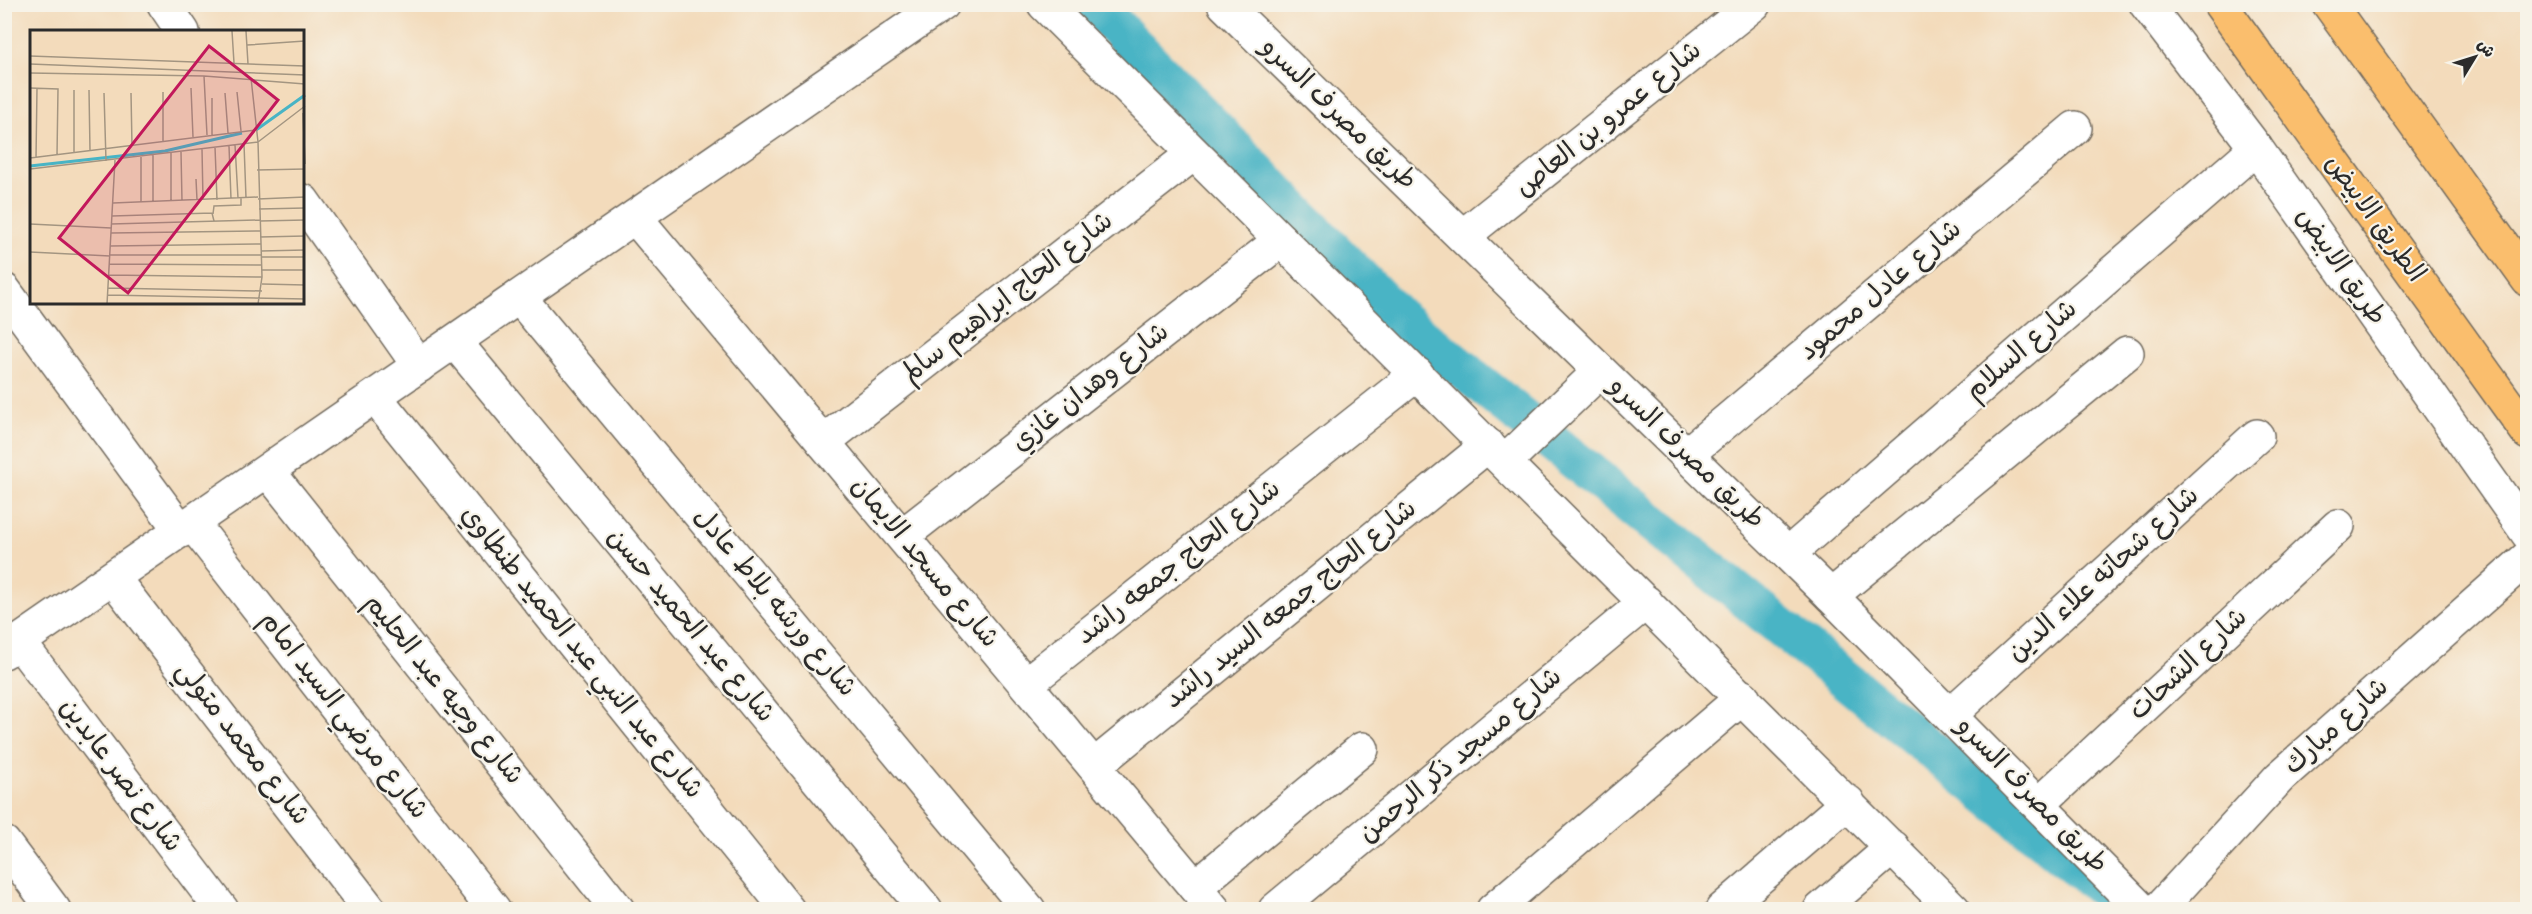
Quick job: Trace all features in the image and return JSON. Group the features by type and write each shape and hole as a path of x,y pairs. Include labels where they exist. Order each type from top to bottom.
{"main road":[{"name":"الطريق الابيض","path":"2220,4 2528,433"},
{"path":"2329,4 2528,280"}],"street":[{"path":"164,4 182,30"},
{"path":"12,647 943,4"},
{"path":"1044,4 1954,909"},
{"name":"شارع عمرو بن العاص","path":"1463,236 1754,4"},
{"name":"طريق الابيض","path":"2146,4 2256,148 2528,534"},
{"name":"طريق مصرف السرو","path":"1231,7 1951,714 2142,909"},
{"name":"شارع عادل محمود","path":"1686,455 2075,128"},
{"name":"شارع السلام","path":"1788,554 2256,148"},
{"name":"شارع الحاج ابراهيم سالم","path":"823,442 1193,154"},
{"path":"304,202 419,366"},
{"name":"شارع مسجد الايمان","path":"635,217 1204,898"},
{"name":"شارع وهدان غازي","path":"902,536 1281,240"},
{"name":"شارع مرضي السيد امام","path":"4,290 186,527 494,909"},
{"name":"شارع ورشه بلاط عادل","path":"519,297 1029,909"},
{"name":"شارع عبد الحميد حسن","path":"455,342 926,909"},
{"path":"1831,596 2127,353"},
{"name":"شارع الحاج جمعه السيد راشد","path":"1094,766 1600,371"},
{"name":"شارع الحاج جمعه راشد","path":"1026,684 1417,374"},
{"name":"شارع عبد النبي عبد الحميد طنطاوي","path":"375,397 788,909"},
{"name":"شارع شحاته علاء الدين","path":"1951,714 2257,436"},
{"name":"شارع وجيه عبد الحليم","path":"268,471 618,909"},
{"name":"شارع الشحات","path":"2040,803 2338,526"},
{"name":"شارع مبارك","path":"2158,909 2280,777 2528,557"},
{"name":"شارع محمد متولي","path":"113,578 370,909"},
{"name":"شارع مسجد ذكر الرحمن","path":"1275,909 1646,602"},
{"name":"شارع نصر عابدين","path":"12,647 222,909"},
{"path":"1493,909 1743,697"},
{"path":"1204,898 1362,749"},
{"path":"1722,909 1848,802"},
{"path":"4,843 54,909"},
{"path":"1820,909 1893,847"}],"waterway":[{"path":"1094,4 1397,316 2117,900"}]}
